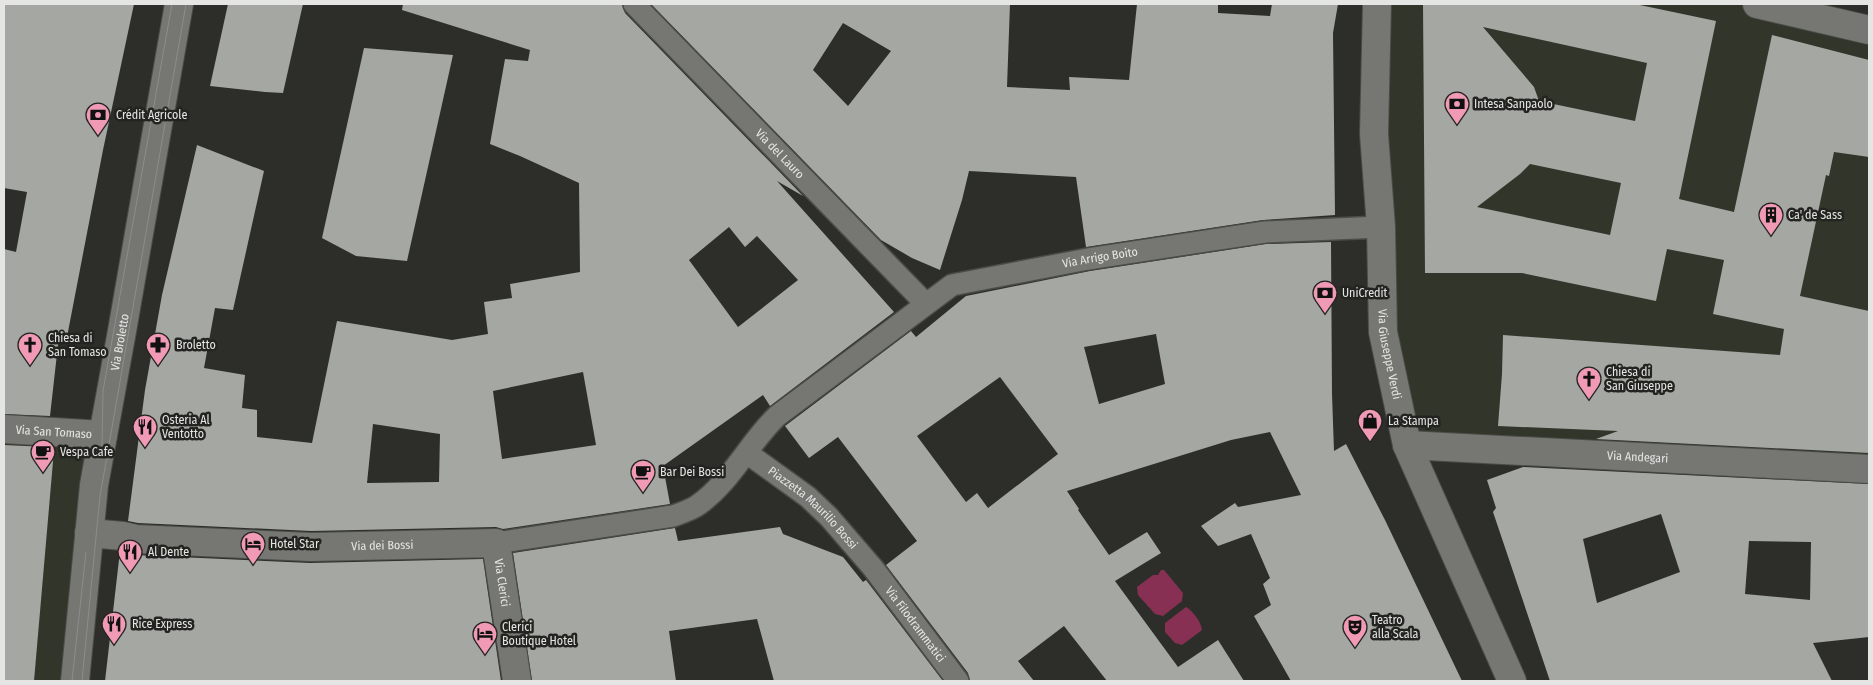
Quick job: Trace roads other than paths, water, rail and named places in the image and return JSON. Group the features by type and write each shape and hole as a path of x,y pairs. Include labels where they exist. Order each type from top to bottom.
{"street":[{"name":"Via Broletto","path":"74,681 94,485 179,4"},
{"name":"Via del Lauro","path":"634,4 926,304"},
{"name":"Via Giuseppe Verdi","path":"1377,4 1374,134 1381,227 1383,332 1407,445 1512,681"},
{"path":"1757,4 1869,30"},
{"name":"Via Arrigo Boito","path":"747,453 767,425 777,416 952,285 1088,260 1265,232 1381,227"},
{"name":"Via San Tomaso","path":"4,429 103,435"},
{"name":"Via Andegari","path":"1407,445 1869,470"},
{"name":"Via dei Bossi","path":"88,533 136,539 311,548 496,543 673,516 696,506 713,493 747,453"},
{"name":"Piazzetta Maurilio Bossi","path":"747,453 819,507 874,568"},
{"name":"Via Clerici","path":"496,543 517,681"},
{"name":"Via Filodrammatici","path":"874,568 958,681"}],"tram line":[{"path":"102,448 103,391 172,4"},
{"path":"82,681 100,496 186,4"},
{"path":"72,681 86,552"}],"place":[{"name":"Intesa Sanpaolo","path":"1457,125"},
{"name":"Crédit Agricole","path":"98,136"},
{"name":"Ca' de Sass","path":"1771,236"},
{"name":"UniCredit","path":"1325,314"},
{"name":"Chiesa di San Tomaso","path":"30,366"},
{"name":"Broletto","path":"158,366"},
{"name":"Chiesa di San Giuseppe","path":"1589,400"},
{"name":"La Stampa","path":"1370,442"},
{"name":"Osteria Al Ventotto","path":"145,448"},
{"name":"Vespa Cafe","path":"43,473"},
{"name":"Bar Dei Bossi","path":"643,493"},
{"name":"Hotel Star","path":"253,565"},
{"name":"Al Dente","path":"130,573"},
{"name":"Rice Express","path":"114,645"},
{"name":"Teatro alla Scala","path":"1355,648"},
{"name":"Clerici Boutique Hotel","path":"485,655"}]}
